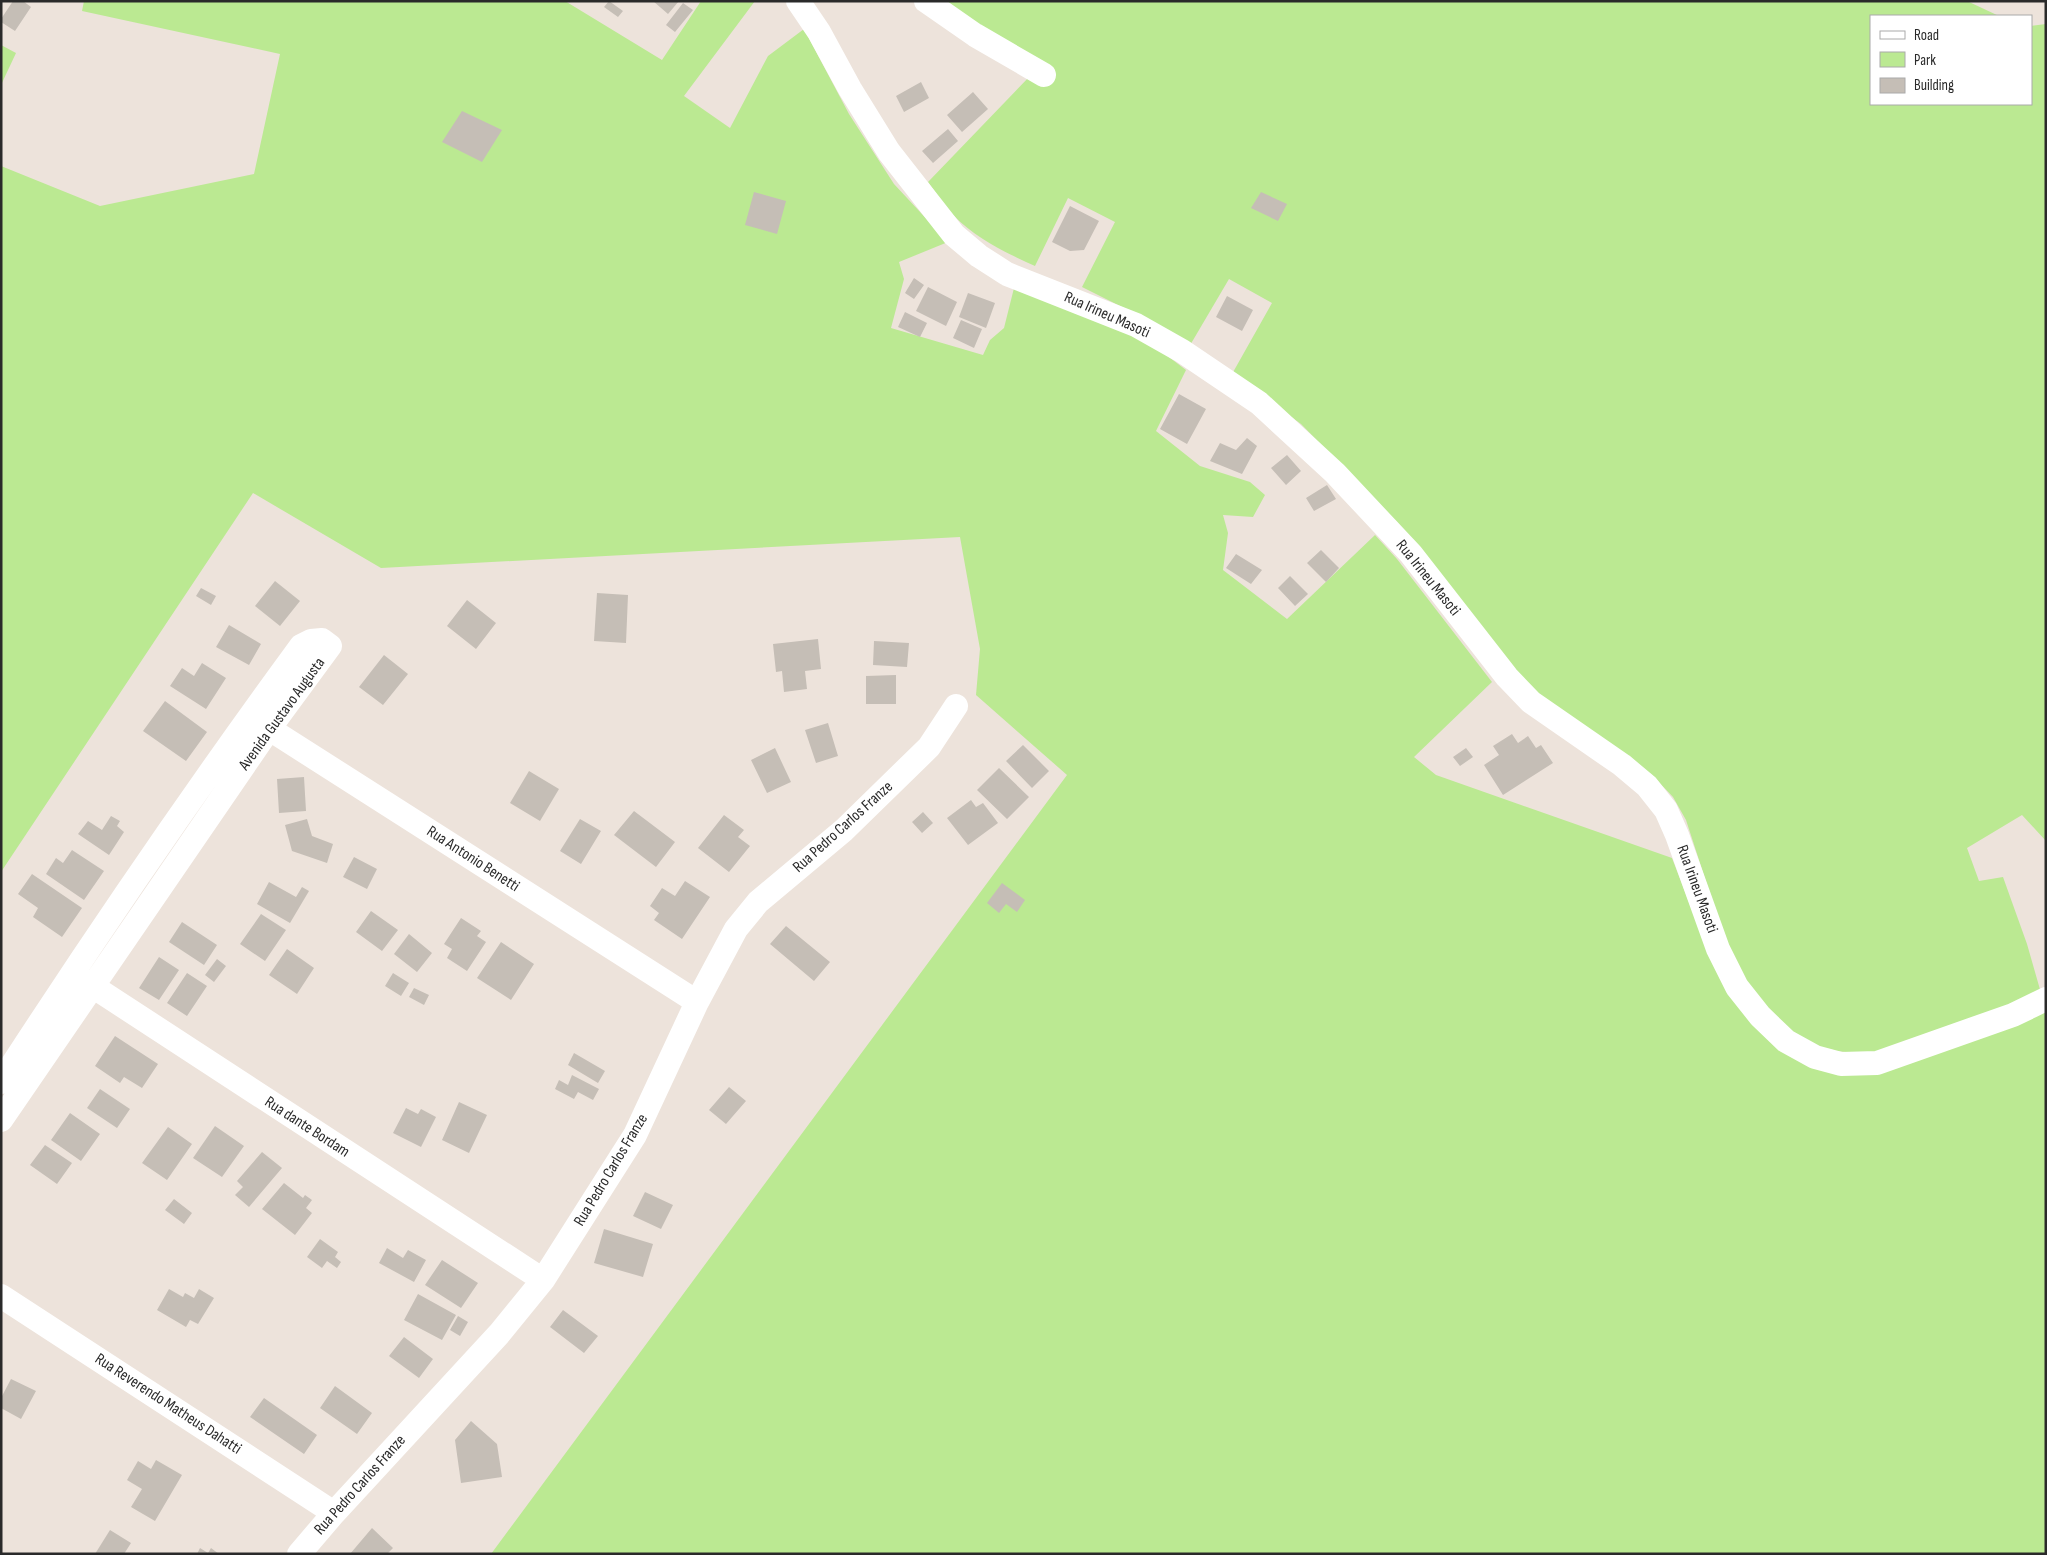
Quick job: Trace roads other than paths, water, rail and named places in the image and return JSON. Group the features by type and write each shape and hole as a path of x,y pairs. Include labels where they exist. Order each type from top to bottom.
{"street":[{"name":"Rua Irineu Masoti","path":"798,1 820,32 850,89 890,152 954,235 980,256 1007,274 1136,324 1182,351 1259,403 1335,473 1411,554 1506,677 1530,702 1622,766 1647,786 1666,810 1677,835 1718,949 1738,987 1760,1016 1786,1041 1815,1057 1841,1064 1877,1062 2013,1014 2046,999"},
{"path":"926,1 975,36 1044,76"},
{"name":"Avenida Gustavo Augusta","path":"1,1082 72,972 250,716 301,646 311,641 322,640 330,646 269,729 1,1120"},
{"name":"Rua Pedro Carlos Franze","path":"299,1554 334,1513 499,1334 543,1280 635,1135 697,1002 736,929 758,902 844,830 929,747 956,706"},
{"name":"Rua Antonio Benetti","path":"250,716 697,1002"},
{"name":"Rua dante Bordam","path":"72,972 543,1280"},
{"name":"Rua Reverendo Matheus Dahatti","path":"1,1296 334,1513"}]}
